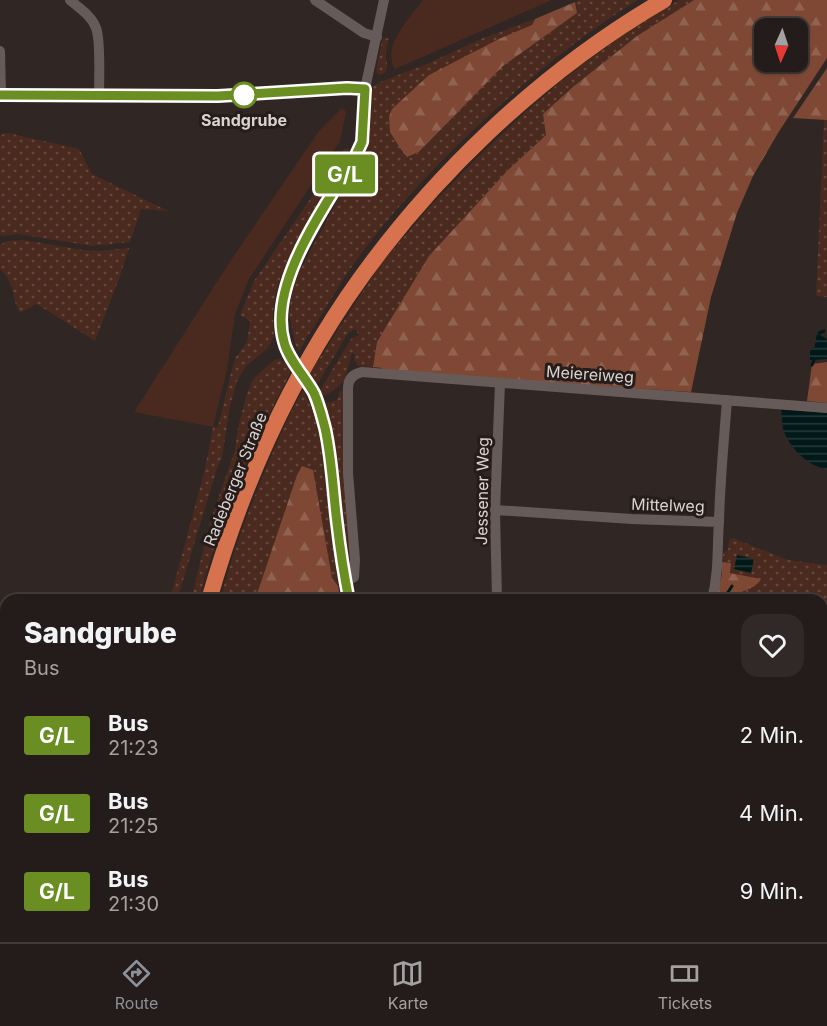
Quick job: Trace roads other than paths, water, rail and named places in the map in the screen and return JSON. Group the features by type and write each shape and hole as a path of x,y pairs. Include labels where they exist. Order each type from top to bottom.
{"highway":[{"path":"635,17 655,0"},
{"path":"635,17 664,0"},
{"name":"Radeberger Straße","path":"211,594 239,509 278,420 308,361 346,300 376,258 420,204 473,147 571,61 635,17"}],"street":[{"path":"70,0 89,16 97,28 99,96"},
{"path":"315,0 364,33 376,37"},
{"path":"348,594 329,446 323,420 315,395 284,344 281,313 283,295 301,250 362,142 365,89 384,0"},
{"path":"0,51 0,95 218,96 347,88 365,89"},
{"name":"Meiereiweg","path":"345,582 354,577 355,560 348,473 348,383 356,373 827,408"},
{"name":"Jessener Weg","path":"497,594 495,510 500,383"},
{"name":"Mittelweg","path":"495,510 719,522 727,400"},
{"path":"713,594 717,579 719,522"}],"water":[{"path":"817,333 827,339 827,359 810,360 810,350 814,350"},
{"path":"781,410 827,413 827,469 806,460 790,443 783,429"},
{"path":"737,555 754,559 751,573 734,569"}],"waterway":[{"path":"819,333 824,331"},
{"path":"812,365 814,360"},
{"path":"727,594 732,586"}],"place":[{"name":"Sandgrube","path":"244,95"}]}
